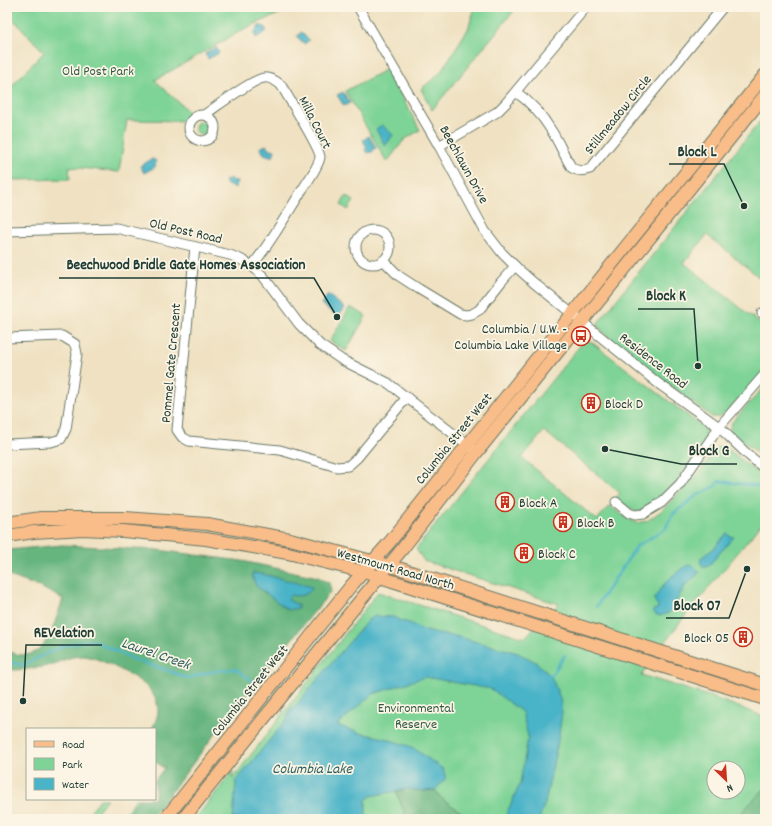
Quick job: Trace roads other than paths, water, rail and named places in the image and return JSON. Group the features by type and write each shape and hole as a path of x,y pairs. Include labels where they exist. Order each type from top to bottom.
{"main road":[{"name":"Columbia Street West","path":"165,819 765,75"},
{"name":"Columbia Street West","path":"184,819 765,95"},
{"name":"Westmount Road North","path":"7,523 41,518 125,518 207,524 290,539 388,566 765,684"},
{"name":"Westmount Road North","path":"7,536 34,532 83,529 131,532 228,542 288,553 379,576 765,699"}],"street":[{"path":"439,146 497,112 516,92 586,7"},
{"name":"Stillmeadow Circle","path":"516,92 525,98 538,111 552,130 572,168 578,171 590,169 723,7"},
{"name":"Beechlawn Drive","path":"362,8 485,231 502,253 515,266 573,313"},
{"name":"Milla Court","path":"204,115 253,82 264,78 275,80 281,85 319,153 319,162 270,242 252,266"},
{"name":"Old Post Road","path":"7,231 116,228 230,255 240,259 252,266 263,276 299,324 320,345 342,360 388,383 477,452"},
{"name":"Pommel Gate Crescent","path":"195,247 177,430 182,437 188,441 280,450 337,467 348,466 357,458 407,397"},
{"path":"384,261 399,276 418,290 460,314 466,315 472,314 479,310 515,266"},
{"name":"Residence Road","path":"573,313 659,384 719,427 765,469"},
{"path":"7,338 62,336 75,344 77,354 66,429 61,439 51,442 7,444"},
{"path":"616,502 629,513 635,515 643,514 661,503 680,484 719,427 765,374"}],"water":[{"path":"260,25 266,28 266,32 256,38 254,33"},
{"path":"301,32 309,40 305,44 297,37"},
{"path":"216,47 219,53 208,59 205,54"},
{"path":"343,92 350,103 344,106 337,95"},
{"path":"382,125 393,135 385,146 376,129"},
{"path":"369,136 376,148 371,153 367,153 365,149 367,148 363,140"},
{"path":"266,145 268,148 275,150 273,157 264,154 260,148"},
{"path":"152,159 156,162 155,167 144,173 140,166"},
{"path":"230,178 231,180 237,181 236,187 227,185 225,181"},
{"path":"328,295 345,308 338,317 321,304"},
{"path":"727,533 729,536 734,537 710,564 703,567 700,561 701,558 714,548"},
{"path":"691,564 700,572 685,586 669,613 659,616 654,613 653,610 657,609 658,606 654,600 660,589 675,574"},
{"path":"253,573 263,574 312,587 312,589 302,595 291,595 288,598 290,601 298,605 298,608 288,610 256,586 252,575"},
{"name":"Columbia Lake","path":"375,616 394,617 423,630 455,636 518,653 536,662 551,676 560,698 562,712 559,736 545,803 539,819 504,819 520,784 528,737 522,712 491,689 425,677 373,694 337,725 360,733 384,738 412,747 443,769 446,778 435,790 424,791 407,789 371,796 366,800 366,819 233,819 236,781 286,720 290,709 295,706 369,619"}],"waterway":[{"path":"596,607 637,546 665,529 673,514 696,496 714,487 719,481 758,486"},
{"name":"Laurel Creek","path":"7,662 23,665 62,646 85,641 95,641 135,660 187,678 216,671 236,669 253,681"},
{"path":"551,676 565,655"}],"place":[{"name":"Block L","path":"744,206"},
{"name":"Beechwood Bridle Gate Homes Association","path":"337,317"},
{"name":"Columbia / U.W. - Columbia Lake Village","path":"581,336"},
{"name":"Block K","path":"698,366"},
{"name":"Block D","path":"591,403"},
{"name":"Block G","path":"605,449"},
{"name":"Block A","path":"505,502"},
{"name":"Block B","path":"563,522"},
{"name":"Block C","path":"524,553"},
{"name":"Block 07","path":"747,569"},
{"name":"Block 05","path":"743,637"},
{"name":"REVelation","path":"23,701"}],"park label":[{"name":"Old Post Park","path":"98,70"},
{"name":"Environmental Reserve","path":"416,716"}]}
